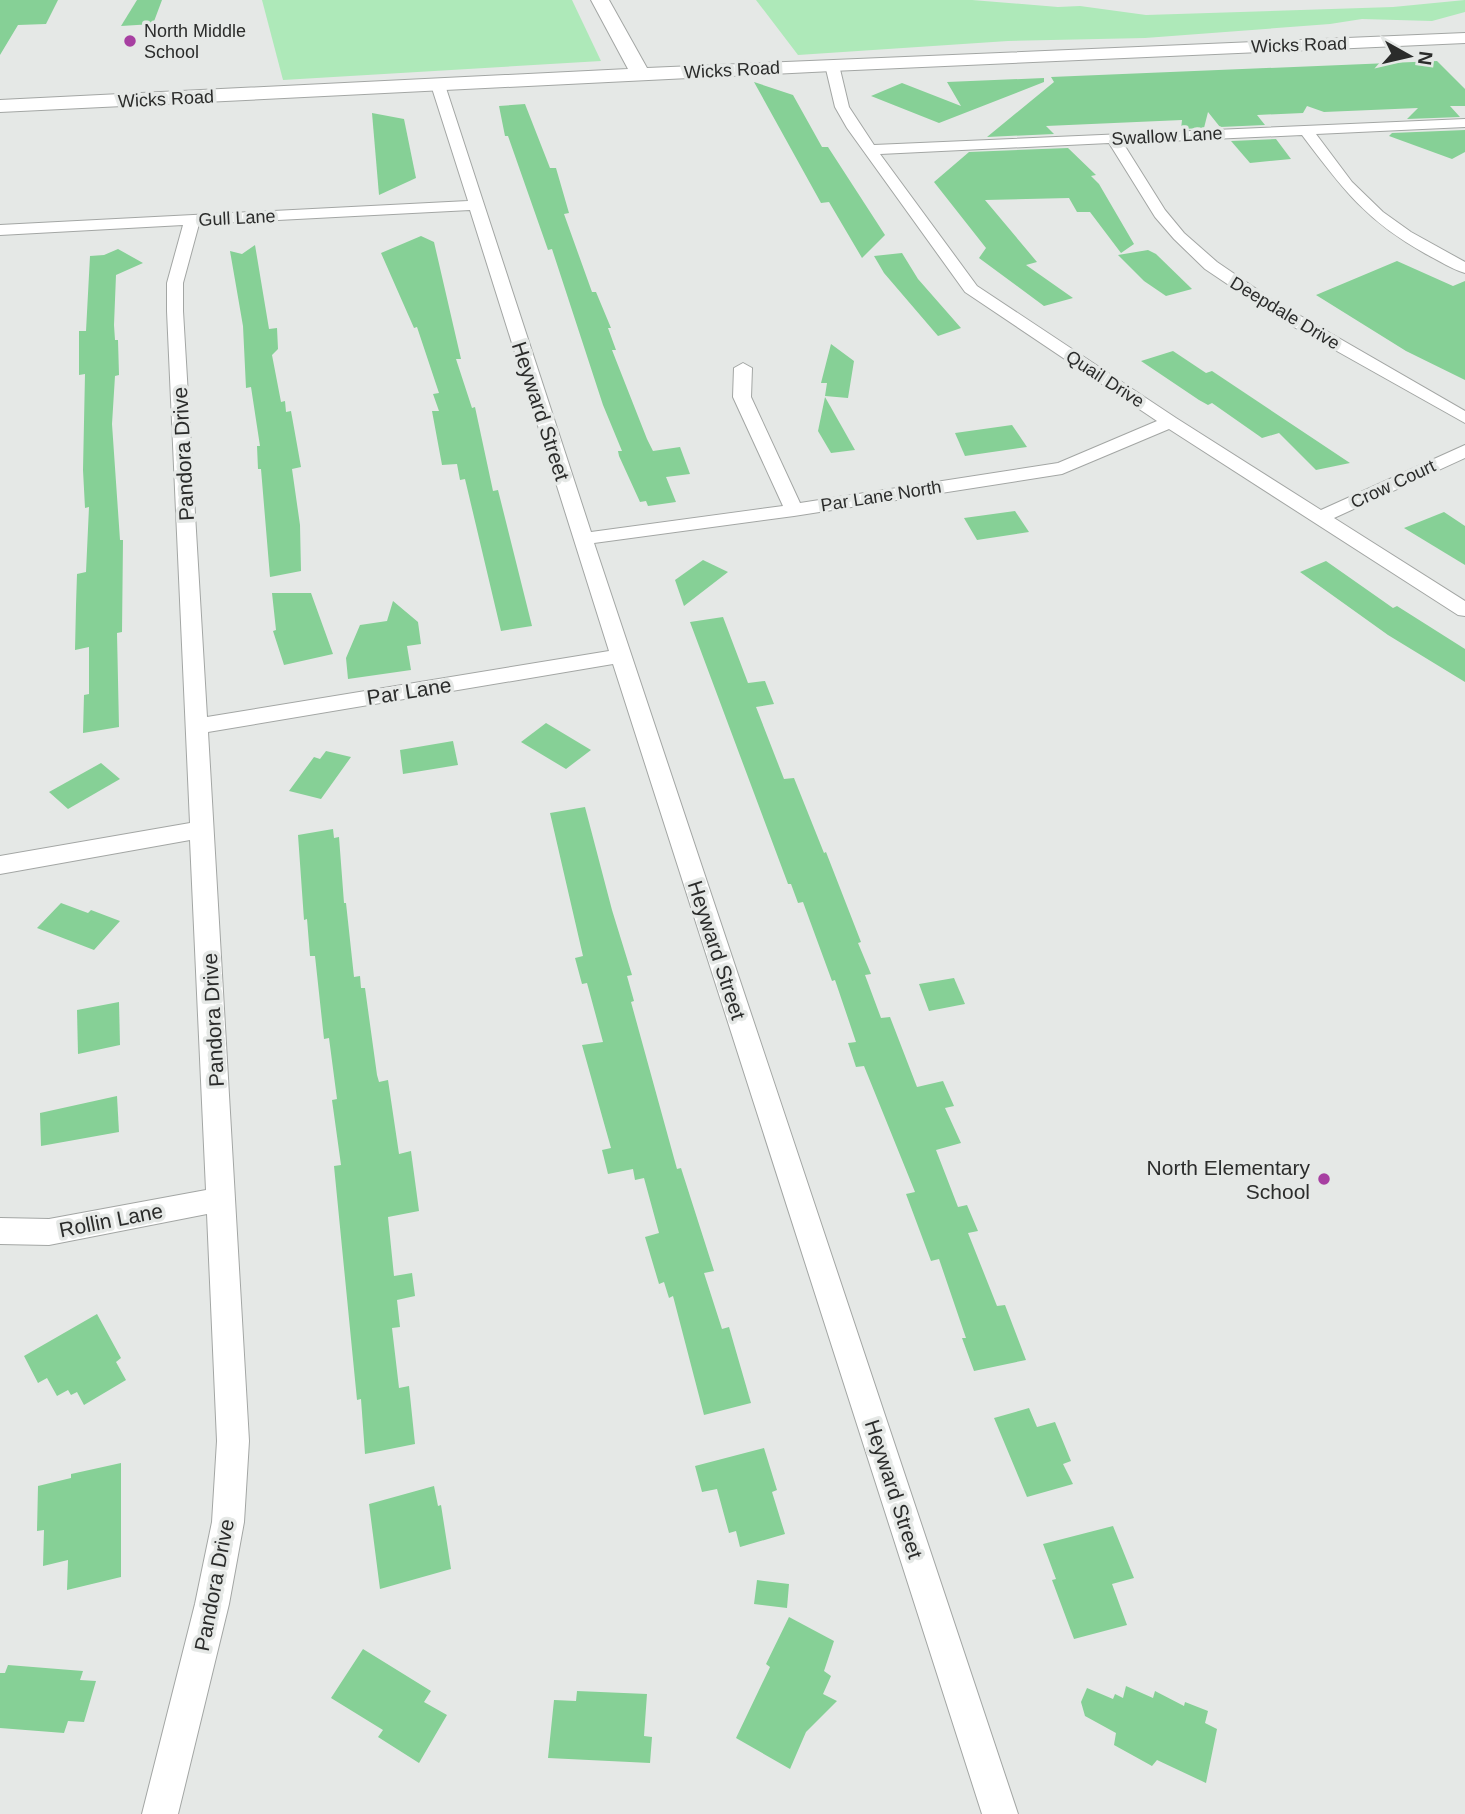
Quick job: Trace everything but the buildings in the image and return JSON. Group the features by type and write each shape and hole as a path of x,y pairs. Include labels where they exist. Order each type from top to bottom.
{"main road":[{"path":"600,0 641,75"},
{"name":"Wicks Road","path":"0,106 832,65 1465,38"}],"street":[{"name":"Quail Drive","path":"832,65 842,107 869,150 971,289 1170,422 1465,610"},
{"name":"Heyward Street","path":"439,85 583,539 1000,1814"},
{"name":"Swallow Lane","path":"869,150 1465,123"},
{"path":"1307,131 1353,192 1378,216 1415,242 1465,268"},
{"name":"Deepdale Drive","path":"1114,139 1151,202 1179,236 1215,270 1252,296 1465,418"},
{"name":"Gull Lane","path":"0,230 475,205"},
{"name":"Pandora Drive","path":"160,1814 212,1604 228,1522 233,1441 175,302 175,283 192,221"},
{"path":"743,368 742,397 794,510"},
{"name":"Par Lane North","path":"583,539 794,510 1062,468 1170,422"},
{"name":"Crow Court","path":"1321,517 1465,451"},
{"name":"Par Lane","path":"198,726 621,656"},
{"path":"0,864 203,829"},
{"name":"Rollin Lane","path":"0,1231 49,1232 222,1199"}],"green space":[{"path":"262,0 572,0 601,61 283,80"},
{"path":"756,0 972,0 1058,7 1080,6 1146,15 1393,7 1465,0 1465,12 1432,21 1362,19 1330,24 1145,38 1008,41 798,55"}],"place":[{"name":"North Middle School","path":"130,41"},
{"name":"North Elementary School","path":"1324,1179"}]}
